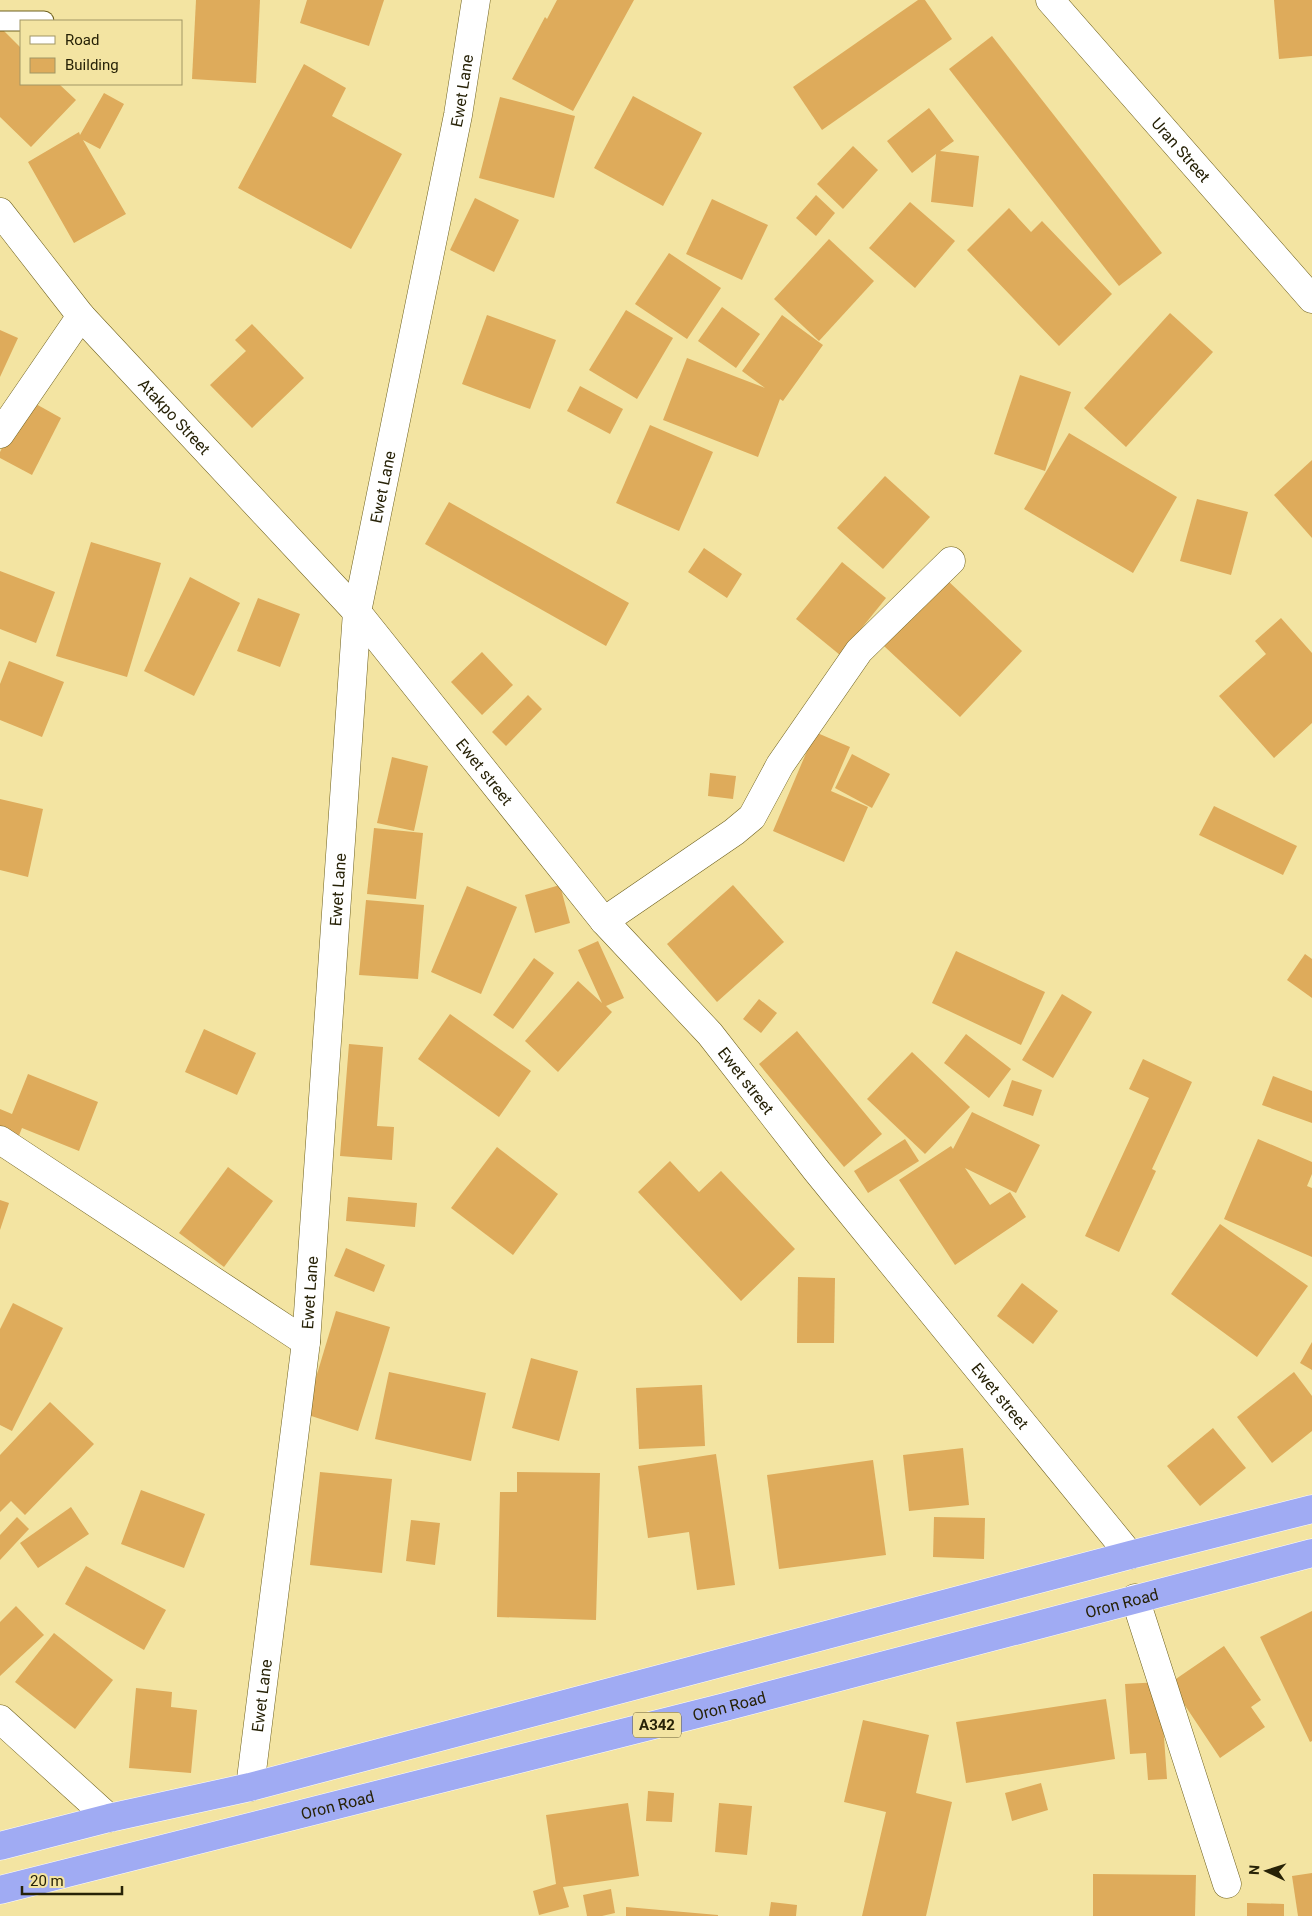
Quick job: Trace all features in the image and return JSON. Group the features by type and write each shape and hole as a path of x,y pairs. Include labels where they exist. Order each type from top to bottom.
{"highway":[{"path":"0,1846 109,1818 250,1787 1130,1555 1312,1509"},
{"name":"Oron Road","path":"0,1890 715,1710 1136,1598 1312,1554"}],"street":[{"name":"Ewet Lane","path":"250,1787 306,1342 357,612 458,115 476,0"},
{"name":"Uran Street","path":"1050,0 1312,299"},
{"name":"Atakpo Street","path":"0,212 81,316 357,612"},
{"path":"0,434 81,316"},
{"path":"604,921 734,832 752,817 780,765 859,651 951,561"},
{"name":"Ewet street","path":"357,612 604,921 710,1034 816,1170 1130,1555"},
{"path":"0,1140 306,1342"},
{"path":"1136,1598 1227,1884"},
{"path":"0,1719 109,1818"}],"lane":[{"path":"0,21 20,21"}],"building":[{"path":"196,0 260,0 256,83 192,79"},
{"path":"307,0 384,0 369,46 300,23"},
{"path":"557,0 634,0 573,111 512,79 545,17 547,19"},
{"path":"918,0 925,0 952,39 822,130 793,87"},
{"path":"1274,0 1312,0 1312,56 1279,59"},
{"path":"0,27 20,47 20,85 60,85 76,100 31,147 0,117"},
{"path":"992,36 1162,253 1119,286 949,69"},
{"path":"304,64 346,88 332,116 402,154 351,249 238,188"},
{"path":"104,93 124,104 100,149 83,140 126,214 74,243 28,162 79,132 80,135"},
{"path":"633,96 702,133 663,206 594,168"},
{"path":"500,97 575,116 554,198 479,178"},
{"path":"929,108 954,141 940,151 979,156 973,207 931,202 936,154 912,173 887,141"},
{"path":"853,146 878,170 843,209 817,184"},
{"path":"816,195 835,213 816,236 796,218"},
{"path":"475,198 519,220 494,272 450,250"},
{"path":"712,199 768,225 742,280 686,254"},
{"path":"910,202 955,241 915,288 869,248"},
{"path":"1009,208 1031,232 1042,221 1112,294 1059,346 967,250"},
{"path":"829,239 874,281 819,341 774,299"},
{"path":"669,253 721,288 687,339 635,304"},
{"path":"722,307 760,334 736,368 698,341"},
{"path":"626,310 673,338 637,399 589,370"},
{"path":"1170,313 1213,352 1126,447 1084,408"},
{"path":"487,315 556,340 530,409 462,384"},
{"path":"782,315 823,345 783,401 780,399 758,457 663,420 687,358 765,388 742,371"},
{"path":"252,324 304,378 252,428 210,385 246,351 235,340"},
{"path":"0,330 18,338 0,377"},
{"path":"1020,375 1071,392 1045,471 994,454"},
{"path":"580,386 623,409 610,434 567,411"},
{"path":"27,399 61,418 32,475 0,458 0,452"},
{"path":"650,425 713,452 679,531 616,503"},
{"path":"1069,433 1177,497 1133,573 1024,509"},
{"path":"1312,460 1312,538 1274,495"},
{"path":"885,476 930,517 883,569 837,528"},
{"path":"1197,499 1248,512 1231,575 1180,561"},
{"path":"449,502 629,603 606,646 425,544"},
{"path":"91,542 161,563 127,677 56,656"},
{"path":"704,548 742,574 727,598 688,572"},
{"path":"842,562 886,598 840,655 796,619"},
{"path":"0,571 55,592 36,643 0,629"},
{"path":"190,577 240,603 194,696 144,671"},
{"path":"946,579 1022,651 960,717 884,646"},
{"path":"258,598 300,614 280,667 237,651"},
{"path":"1281,618 1312,653 1312,723 1274,758 1219,696 1266,654 1255,641"},
{"path":"482,652 513,685 482,715 451,682"},
{"path":"9,661 64,682 42,737 0,720 0,684"},
{"path":"528,695 542,709 506,746 492,732"},
{"path":"815,732 850,747 831,791 868,807 844,862 773,831"},
{"path":"852,754 890,774 872,808 835,788"},
{"path":"392,757 428,766 414,831 377,823"},
{"path":"710,773 736,776 733,799 708,796"},
{"path":"0,799 43,809 28,877 0,870"},
{"path":"1214,806 1297,846 1283,875 1199,835"},
{"path":"374,828 423,833 416,899 367,894"},
{"path":"560,885 570,923 535,933 525,895"},
{"path":"733,885 784,942 717,1002 667,944"},
{"path":"467,886 517,907 481,994 431,972"},
{"path":"366,900 424,905 418,979 359,975"},
{"path":"598,941 624,998 606,1006 612,1012 558,1072 525,1041 578,981 602,1003 578,950"},
{"path":"956,951 1045,992 1021,1045 932,1003"},
{"path":"1305,954 1312,959 1312,998 1287,980"},
{"path":"534,958 554,973 513,1029 493,1015"},
{"path":"1062,994 1092,1012 1053,1078 1022,1060"},
{"path":"759,999 777,1013 761,1033 743,1019"},
{"path":"450,1014 531,1071 499,1117 418,1059"},
{"path":"204,1029 256,1053 237,1095 185,1072"},
{"path":"797,1031 882,1134 844,1167 759,1064"},
{"path":"966,1034 1011,1069 989,1098 944,1063"},
{"path":"349,1044 383,1047 377,1126 394,1127 392,1160 340,1156"},
{"path":"912,1052 970,1107 925,1154 867,1099"},
{"path":"1143,1059 1192,1082 1152,1169 1156,1171 1119,1252 1085,1236 1149,1098 1129,1089"},
{"path":"28,1074 98,1102 79,1151 22,1128 14,1148 0,1143 0,1109 12,1114"},
{"path":"1273,1076 1312,1091 1312,1123 1262,1105"},
{"path":"1012,1080 1042,1090 1033,1116 1003,1106"},
{"path":"972,1112 1040,1145 1016,1193 965,1168 990,1205 1010,1192 1026,1217 955,1265 899,1180 951,1146 953,1149"},
{"path":"905,1139 919,1161 868,1193 854,1171"},
{"path":"1258,1139 1312,1162 1312,1174 1307,1186 1312,1188 1312,1257 1224,1219"},
{"path":"497,1147 558,1194 513,1255 451,1208"},
{"path":"670,1161 699,1192 721,1171 795,1249 741,1301 638,1192"},
{"path":"228,1167 273,1201 224,1267 179,1233"},
{"path":"348,1197 417,1203 415,1227 346,1221"},
{"path":"0,1200 9,1203 0,1230"},
{"path":"1220,1224 1308,1286 1257,1357 1171,1294"},
{"path":"346,1248 385,1265 374,1292 334,1276"},
{"path":"798,1277 835,1278 834,1343 797,1343"},
{"path":"1022,1283 1058,1311 1033,1344 997,1316"},
{"path":"13,1303 63,1328 12,1431 0,1425 0,1329"},
{"path":"336,1311 390,1327 358,1431 305,1414"},
{"path":"1312,1342 1312,1370 1300,1363"},
{"path":"531,1358 578,1371 559,1441 512,1428"},
{"path":"389,1372 486,1393 471,1461 375,1439"},
{"path":"1294,1372 1312,1396 1312,1431 1272,1463 1237,1417"},
{"path":"702,1385 705,1446 639,1449 636,1388"},
{"path":"50,1402 94,1444 25,1515 11,1501 0,1512 0,1455"},
{"path":"1213,1428 1246,1468 1200,1506 1167,1466"},
{"path":"963,1448 969,1505 909,1511 903,1455"},
{"path":"716,1454 735,1585 697,1590 689,1532 648,1538 638,1466"},
{"path":"873,1460 886,1555 779,1569 767,1475"},
{"path":"320,1472 392,1479 382,1573 310,1565"},
{"path":"517,1472 600,1473 596,1620 497,1617 500,1492 517,1492"},
{"path":"141,1490 205,1514 184,1568 121,1544"},
{"path":"71,1507 89,1534 38,1568 20,1543"},
{"path":"17,1517 29,1529 0,1560 0,1535"},
{"path":"934,1517 985,1518 984,1559 933,1557"},
{"path":"411,1520 440,1523 435,1565 406,1561"},
{"path":"86,1566 166,1610 144,1650 65,1604"},
{"path":"16,1606 44,1635 0,1676 0,1622"},
{"path":"1312,1611 1312,1741 1310,1742 1260,1637"},
{"path":"54,1633 113,1680 75,1729 15,1682"},
{"path":"1224,1646 1261,1700 1251,1707 1265,1727 1220,1758 1170,1683"},
{"path":"1160,1682 1167,1779 1148,1780 1146,1753 1130,1754 1125,1684"},
{"path":"136,1688 172,1692 171,1707 197,1710 191,1773 129,1768"},
{"path":"1106,1699 1115,1759 966,1783 956,1722"},
{"path":"863,1720 929,1735 916,1793 952,1802 926,1916 862,1916 886,1812 844,1802"},
{"path":"1041,1783 1048,1810 1012,1821 1005,1793"},
{"path":"648,1791 674,1793 672,1822 646,1821"},
{"path":"628,1803 639,1876 563,1887 569,1907 539,1915 533,1891 556,1884 546,1815"},
{"path":"719,1803 752,1806 747,1855 715,1852"},
{"path":"1312,1873 1312,1916 1298,1916 1292,1876"},
{"path":"1093,1874 1196,1875 1195,1916 1093,1916"},
{"path":"611,1889 615,1913 602,1916 587,1916 583,1895"},
{"path":"771,1902 797,1905 796,1916 769,1916"},
{"path":"1247,1903 1284,1904 1284,1916 1247,1916"},
{"path":"626,1907 718,1915 718,1916 626,1916"}]}
